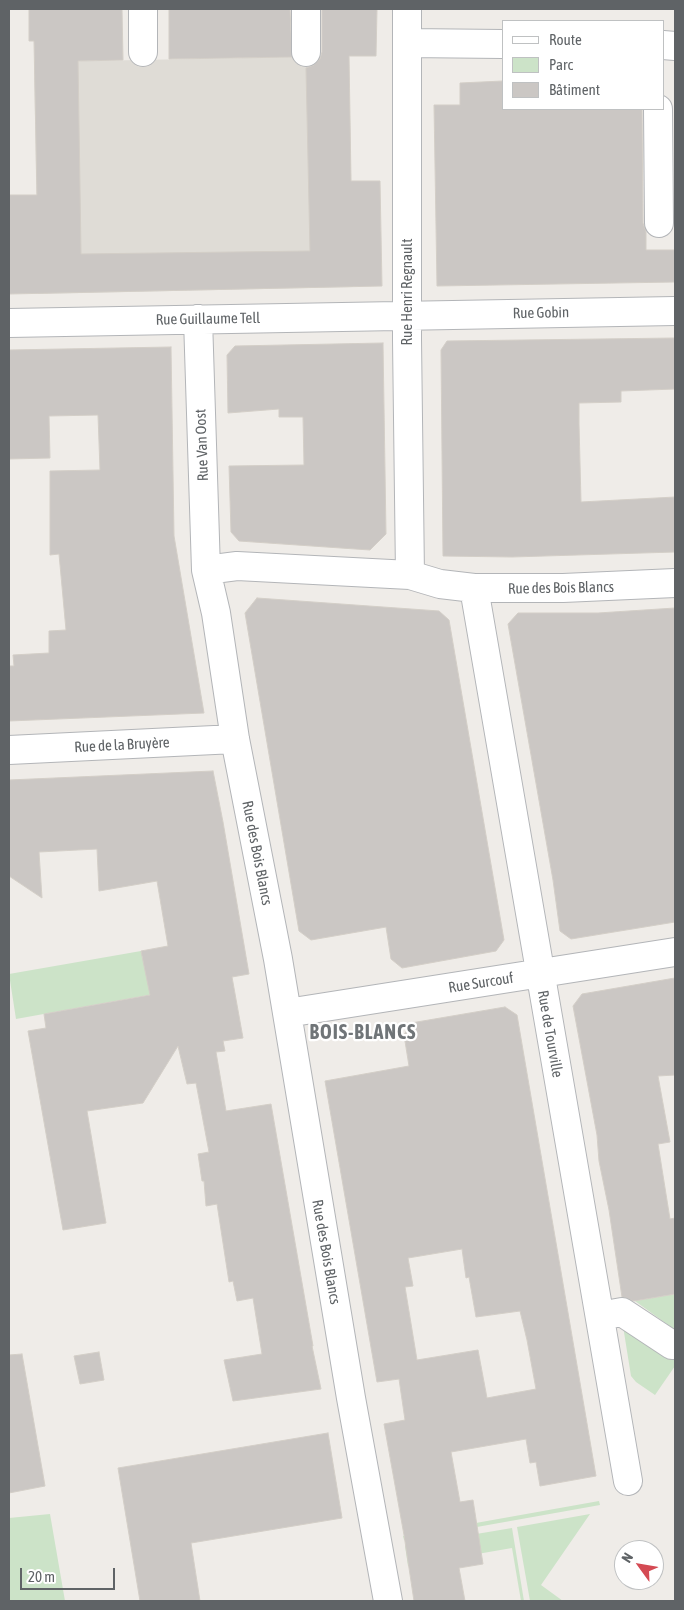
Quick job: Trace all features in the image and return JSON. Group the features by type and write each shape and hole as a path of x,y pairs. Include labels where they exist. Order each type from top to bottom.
{"street":[{"path":"142,9 143,52"},
{"path":"306,9 306,52"},
{"name":"Rue Henri Regnault","path":"407,9 407,316 410,575"},
{"path":"407,43 502,44"},
{"path":"658,110 659,223"},
{"name":"Rue Gobin","path":"407,316 675,311"},
{"name":"Rue Guillaume Tell","path":"9,323 407,316"},
{"name":"Rue Van Oost","path":"198,319 206,570"},
{"name":"Rue des Bois Blancs","path":"388,1601 351,1398 287,1014 236,739 216,613 206,570 237,566 410,575 440,584 474,588 563,588 675,583"},
{"name":"Rue de Tourville","path":"474,588 628,1481"},
{"name":"Rue de la Bruyère","path":"9,750 236,739"},
{"name":"Rue Surcouf","path":"287,1014 675,952"},
{"path":"600,1316 622,1312 672,1345"}],"shaded area":[{"path":"349,56 353,287 38,294 34,62"}],"green space":[{"path":"141,951 144,963 204,985 16,1019 9,974"},
{"path":"675,1294 675,1330 635,1301"},
{"path":"623,1326 675,1339 675,1366 655,1395 636,1382 631,1376"},
{"path":"599,1501 600,1505 404,1540 403,1536"},
{"path":"50,1514 65,1601 9,1601 9,1518"},
{"path":"590,1514 541,1585 563,1601 530,1601 517,1527"},
{"path":"512,1528 524,1601 521,1601 512,1548 408,1566 405,1546"}],"building":[{"path":"29,9 122,9 123,60 78,61 81,254 310,251 306,68 314,65 320,59 322,52 322,9 377,9 376,56 349,56 351,181 380,181 382,286 9,294 9,195 37,195 34,41 29,41"},
{"path":"169,9 290,9 292,57 169,59"},
{"path":"502,81 502,110 642,110 643,223 646,232 646,250 675,250 675,282 437,286 434,105 460,105 460,83"},
{"path":"675,338 675,389 621,391 621,402 579,403 579,424 581,502 675,497 675,552 512,557 443,556 441,350 447,341"},
{"path":"383,343 386,534 370,550 239,541 231,532 229,466 304,465 303,417 279,417 279,409 228,413 227,355 235,346"},
{"path":"171,347 174,536 204,713 9,721 9,666 14,666 13,655 49,653 49,631 66,630 59,554 50,555 50,471 100,470 98,415 49,416 50,458 9,459 9,350"},
{"path":"257,598 439,611 449,620 504,940 496,951 402,968 391,959 386,927 311,940 299,931 245,613"},
{"path":"675,608 675,922 571,939 560,931 553,880 508,624 518,613 598,613"},
{"path":"213,771 249,974 232,977 243,1038 223,1041 225,1051 216,1052 226,1111 271,1104 321,1389 233,1401 224,1360 262,1354 253,1298 237,1301 233,1281 229,1282 217,1204 206,1206 204,1181 202,1181 198,1154 209,1152 196,1083 187,1084 178,1046 143,1103 87,1111 106,1223 63,1230 28,1031 46,1028 44,1014 150,995 141,951 168,946 157,881 99,891 97,849 39,852 42,898 9,876 9,780"},
{"path":"675,978 675,1075 658,1076 670,1142 658,1144 670,1219 675,1218 675,1294 634,1301 622,1297 609,1210 599,1161 597,1135 573,1006 582,994"},
{"path":"505,1007 517,1015 596,1476 540,1486 536,1462 530,1463 526,1439 451,1452 460,1502 473,1500 483,1564 459,1568 465,1601 414,1601 384,1424 405,1420 399,1379 377,1382 325,1081 409,1066 404,1035 411,1023","holes":["462,1249 466,1278 469,1277 476,1317 520,1311 536,1389 487,1398 478,1350 417,1360 405,1287 413,1286 408,1258"]},
{"path":"99,1352 104,1380 80,1384 74,1356"},
{"path":"22,1354 45,1486 9,1493 9,1355"},
{"path":"328,1433 342,1518 191,1543 200,1601 140,1601 118,1468"}],"district":[{"name":"BOIS-BLANCS","path":"363,1033"}]}
